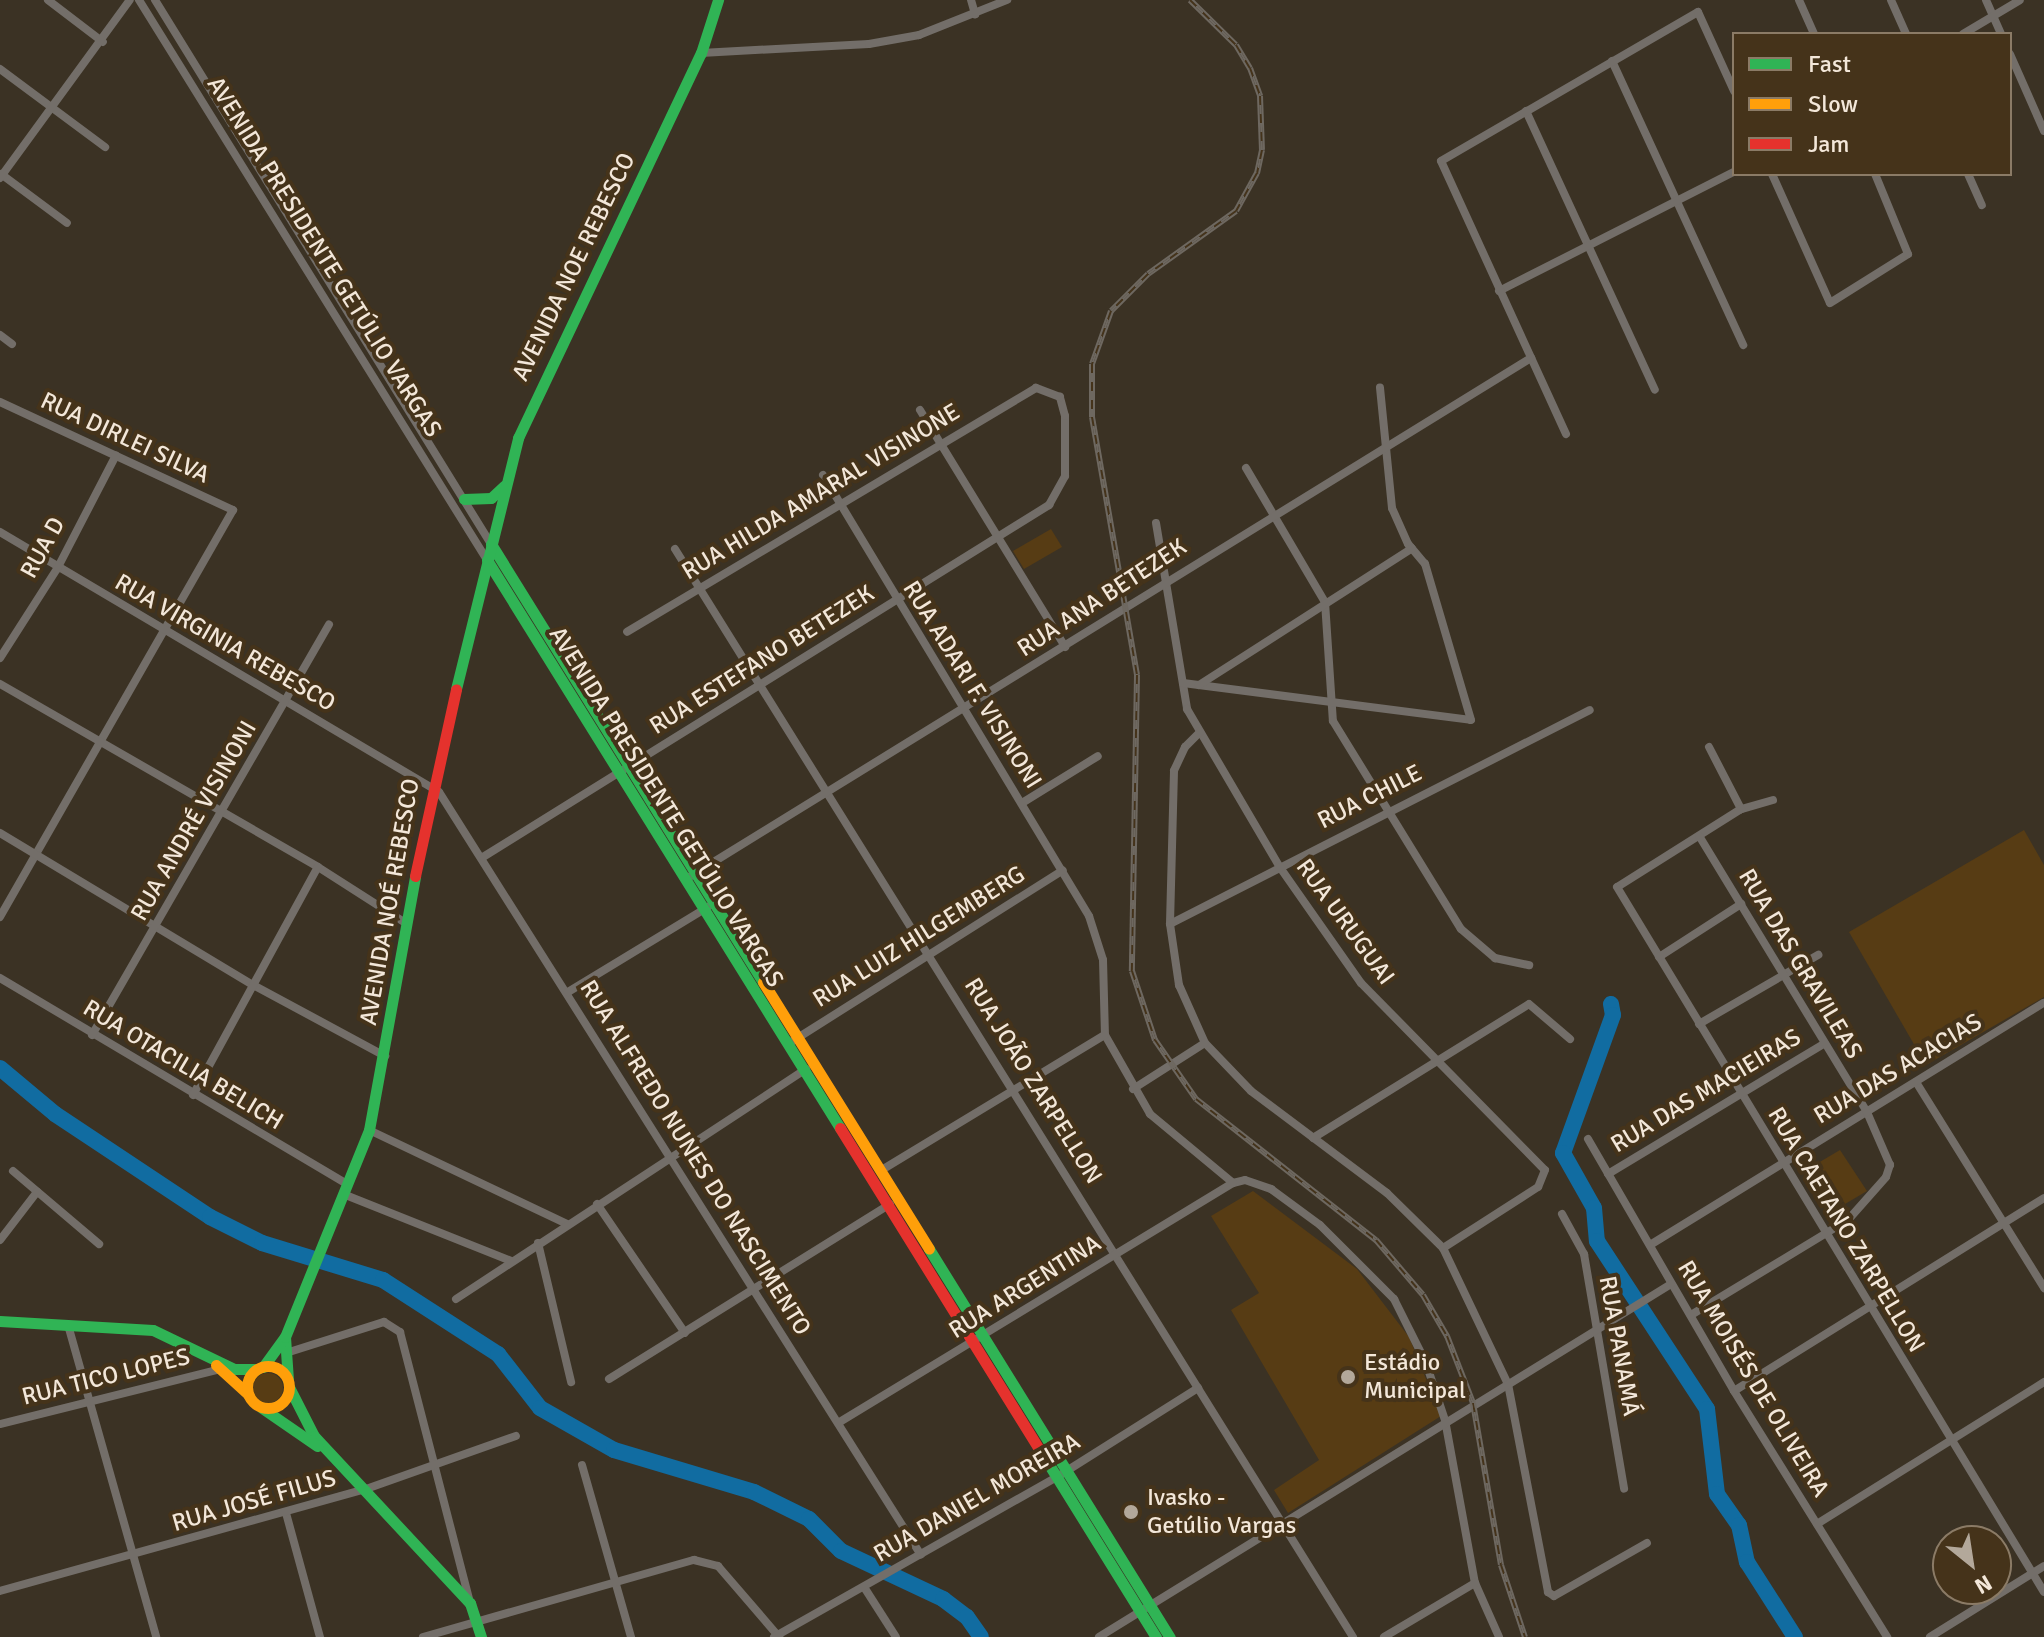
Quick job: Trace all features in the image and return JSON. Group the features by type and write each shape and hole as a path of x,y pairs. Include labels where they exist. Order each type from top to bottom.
{"main road":[{"name":"AVENIDA NOE REBESCO","path":"487,560 518,438 562,339 701,53 718,0"},
{"path":"464,499 491,498 504,485"},
{"name":"AVENIDA PRESIDENTE GETÚLIO VARGAS","path":"491,544 630,766 691,876 808,1068 1144,1607 1170,1637"},
{"name":"AVENIDA PRESIDENTE GETÚLIO VARGAS","path":"487,560 618,774 691,876"},
{"name":"AVENIDA NOÉ REBESCO","path":"285,1337 369,1130 386,1057 432,785 487,560"},
{"name":"AVENIDA PRESIDENTE GETÚLIO VARGAS","path":"808,1068 880,1171 892,1202"},
{"path":"0,1321 153,1330 234,1369 281,1370 314,1436 470,1603 481,1637"},
{"path":"261,1408 281,1404 289,1384 285,1337"},
{"path":"248,1394 248,1380 285,1337"},
{"path":"200,1353 261,1408 334,1458"},
{"name":"AVENIDA PRESIDENTE GETÚLIO VARGAS","path":"1144,1607 1156,1637"}],"street":[{"path":"48,0 103,42"},
{"path":"67,223 1,176 103,42 130,0"},
{"name":"AVENIDA PRESIDENTE GETÚLIO VARGAS","path":"139,0 487,560"},
{"name":"AVENIDA PRESIDENTE GETÚLIO VARGAS","path":"155,0 491,544"},
{"path":"971,0 975,14"},
{"path":"701,53 869,44 919,35 1007,0"},
{"path":"1799,0 1813,32"},
{"path":"1891,0 1905,32"},
{"path":"1986,0 2000,32"},
{"path":"1966,32 2020,0"},
{"path":"1566,434 1441,161 1698,12 1732,87"},
{"path":"2012,59 2044,131"},
{"path":"1612,61 1743,345"},
{"path":"0,69 105,147"},
{"path":"1526,111 1591,244 1655,390"},
{"path":"1499,291 1732,173"},
{"path":"1773,176 1830,303 1908,254 1876,176"},
{"path":"1969,176 1982,205"},
{"path":"0,335 12,344"},
{"name":"RUA ANA BETEZEK","path":"691,876 831,794 1386,443 1531,358"},
{"path":"382,391 392,384"},
{"name":"RUA HILDA AMARAL VISINONE","path":"627,632 940,442 1036,388 1060,397 1065,416 1065,476 1049,505"},
{"path":"1183,683 1471,720 1425,564 1412,548 1392,508 1380,388"},
{"name":"RUA DIRLEI SILVA","path":"0,402 233,510 168,631"},
{"path":"920,410 1065,647"},
{"name":"RUA D","path":"0,658 57,569 116,455"},
{"path":"1246,468 1325,602 1333,721 1461,929 1495,958 1529,965"},
{"name":"RUA ADARI F. VISINONI","path":"823,475 894,600 1089,916 1103,960 1105,1035"},
{"name":"RUA ESTEFANO BETEZEK","path":"483,857 1049,505"},
{"name":"RUA URUGUAI","path":"1156,523 1187,709 1279,866 1361,983 1511,1142 1540,1161 1545,1170 1538,1187 1443,1248"},
{"name":"RUA VIRGINIA REBESCO","path":"0,532 57,569 432,785"},
{"path":"1199,685 1412,548"},
{"name":"RUA JOÃO ZARPELLON","path":"675,549 703,587 1353,1637"},
{"name":"RUA ANDRÉ VISINONI","path":"92,1035 329,625"},
{"path":"0,917 168,631"},
{"path":"0,684 318,867 407,924"},
{"name":"RUA CHILE","path":"1170,924 1386,810 1590,710"},
{"path":"1200,732 1185,747 1174,771 1170,924 1179,985 1205,1043 1251,1091 1387,1193 1443,1248 1508,1384 1545,1587 1554,1596 1647,1543"},
{"path":"1709,747 1741,809"},
{"path":"1022,803 1098,756"},
{"name":"RUA ALFREDO NUNES DO NASCIMENTO","path":"432,785 483,857 921,1555"},
{"path":"1699,836 1741,809 1773,800"},
{"path":"0,833 255,986 386,1057"},
{"name":"RUA CAETANO ZARPELLON","path":"1699,836 1617,887 1780,1165 2044,1592"},
{"name":"RUA DAS GRAVILEAS","path":"1691,1315 1824,1235 1862,1207 1886,1177 1887,1153 1867,1112 1699,836"},
{"path":"193,1095 318,867"},
{"name":"RUA LUIZ HILGEMBERG","path":"792,1041 1063,870"},
{"path":"1659,957 1741,904"},
{"path":"568,992 709,906"},
{"path":"1699,1024 1818,955"},
{"name":"RUA OTACILIA BELICH","path":"0,978 345,1189 511,1261"},
{"name":"RUA DAS ACACIAS","path":"1650,1245 2044,1003"},
{"path":"1313,1138 1435,1060 1535,1005 1570,1039"},
{"path":"880,1171 1105,1035 1133,1089 1162,1126 1233,1183 1245,1180 1271,1189 1379,1279 1412,1331 1445,1420 1475,1583 1499,1637"},
{"path":"1133,1089 1205,1043"},
{"name":"RUA DAS MACIEIRAS","path":"1608,1174 1825,1043"},
{"path":"456,1299 808,1068"},
{"path":"1916,1082 2044,1288"},
{"path":"369,1130 567,1224"},
{"name":"RUA MOISÉS DE OLIVEIRA","path":"1588,1139 1734,1391 1887,1637"},
{"path":"13,1171 99,1244"},
{"name":"RUA ARGENTINA","path":"838,1423 1233,1183"},
{"path":"0,1240 37,1192"},
{"path":"1734,1391 2044,1198"},
{"path":"609,1379 755,1292 892,1202"},
{"path":"597,1204 685,1333"},
{"name":"RUA PANAMÁ","path":"1562,1214 1584,1254 1624,1489"},
{"path":"538,1243 571,1382"},
{"path":"1099,1637 1445,1420 1671,1284"},
{"path":"286,1353 384,1322 393,1324 437,1464 470,1603"},
{"path":"68,1325 156,1637"},
{"name":"RUA TICO LOPES","path":"0,1424 91,1398 221,1369"},
{"path":"1817,1524 2044,1382"},
{"name":"RUA DANIEL MOREIRA","path":"777,1636 1062,1474 1198,1388"},
{"name":"RUA JOSÉ FILUS","path":"0,1591 366,1489 516,1436"},
{"path":"582,1465 631,1637"},
{"path":"286,1513 320,1637"},
{"path":"423,1637 707,1560 777,1636"},
{"path":"1930,1637 2044,1566"},
{"path":"1384,1637 1475,1583"},
{"path":"864,1587 896,1637"}],"shaded area":[{"path":"1051,529 1062,547 1024,569 1013,551"},
{"path":"2024,830 2044,865 2044,997 1926,1065 1849,932"},
{"path":"1840,1150 1867,1191 1845,1204 1818,1163"},
{"name":"Estádio Municipal","path":"1253,1191 1357,1269 1409,1337 1441,1416 1288,1513 1274,1490 1319,1460 1231,1310 1259,1293 1211,1216"},
{"path":"268,1373 279,1377 283,1388 279,1399 268,1403 257,1399 253,1388 257,1377"}],"waterway":[{"path":"1611,1004 1613,1015 1563,1153 1594,1208 1597,1241 1707,1409 1717,1494 1739,1525 1747,1562 1795,1637"},
{"path":"0,1068 55,1114 210,1217 262,1243 383,1280 498,1354 540,1408 614,1450 754,1492 809,1519 841,1551 943,1599 967,1617 981,1637"}],"railway":[{"path":"1190,0 1236,45 1250,68 1260,96 1262,150 1257,173 1236,211 1148,274 1111,311 1092,364 1092,417 1137,675 1132,971 1155,1040 1196,1099 1376,1240 1423,1295 1447,1336 1473,1403 1501,1565 1525,1637"}],"traffic: fast":[{"path":"456,689 518,438 701,53 718,0"},
{"path":"464,499 491,498 504,486"},
{"path":"491,544 763,982"},
{"path":"487,560 840,1128"},
{"path":"263,1367 285,1337 369,1130 415,876"},
{"path":"929,1249 1170,1637"},
{"path":"0,1321 153,1330 234,1369 257,1369"},
{"path":"285,1337 288,1380"},
{"path":"289,1387 314,1436 470,1603 481,1637"},
{"path":"262,1408 317,1446"},
{"path":"1048,1463 1156,1637"}],"traffic: slow":[{"path":"763,982 929,1249"},
{"path":"216,1365 248,1394"},
{"path":"268,1366 283,1372 289,1387 283,1402 268,1408 253,1402 247,1387 253,1372 268,1366"}],"traffic: jam":[{"path":"415,876 456,689"},
{"path":"840,1128 1048,1463"}],"place":[{"name":"Estádio Municipal","path":"1348,1377"},
{"name":"Ivasko - Getúlio Vargas","path":"1131,1512"}]}
